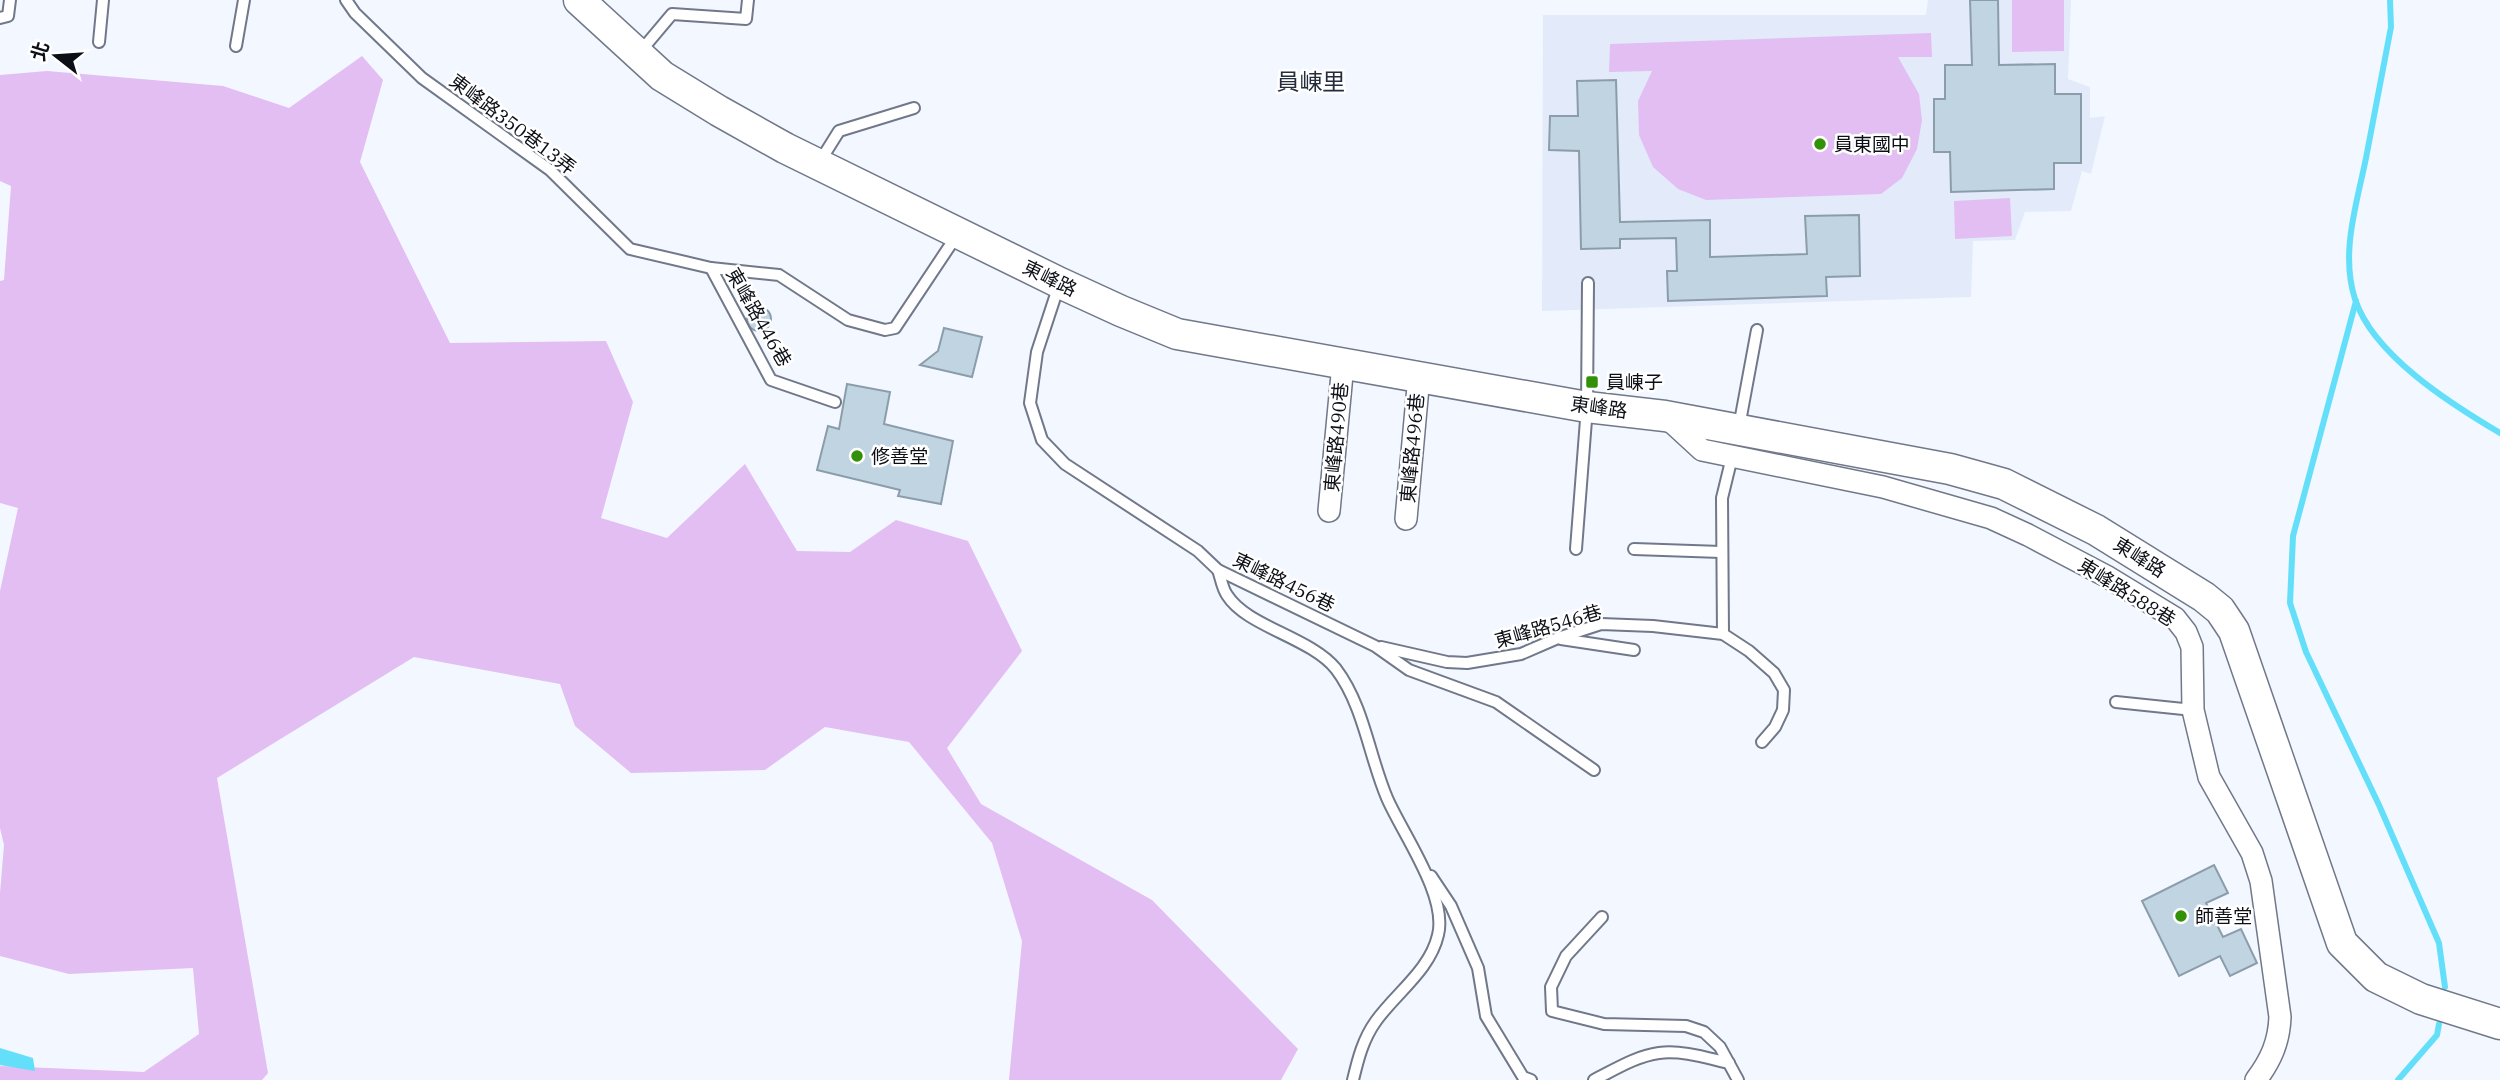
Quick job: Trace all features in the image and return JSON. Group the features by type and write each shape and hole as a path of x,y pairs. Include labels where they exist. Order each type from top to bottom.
{"main road":[{"name":"東峰路","path":"579,0 662,76 719,111 818,165 1060,283 1177,334 1587,407 1665,416 1735,443 1950,469 2004,484 2096,530 2221,610 2234,631 2342,943 2376,977 2421,999 2500,1024"}],"street":[{"name":"東峰路490巷","path":"1329,511 1343,364"},
{"name":"東峰路496巷","path":"1406,519 1419,376"},
{"name":"東峰路588巷","path":"1735,443 1991,518 2106,576 2175,618 2186,632 2192,647 2193,710 2209,777 2252,853 2261,881 2280,1017 2279,1035 2272,1057 2256,1080"}],"lane":[{"path":"0,18 8,16 10,0"},
{"path":"99,41 103,0"},
{"path":"236,46 244,0"},
{"name":"東峰路350巷13弄","path":"346,0 355,13 422,78 550,170 630,249 711,268"},
{"path":"638,54 672,14 746,19 748,0"},
{"path":"818,165 839,131 914,108"},
{"name":"東峰路446巷","path":"711,268 779,275 848,320 885,330 895,328 958,233"},
{"name":"東峰路446巷","path":"711,268 772,380 835,402"},
{"name":"東峰路456巷","path":"1060,283 1037,352 1030,403 1042,440 1065,464 1198,551 1218,570 1375,646 1409,670 1496,702 1594,770"},
{"path":"1577,549 1587,407 1588,283"},
{"path":"1757,330 1722,498 1721,552 1723,634 1749,651 1774,673 1784,690 1783,710 1775,727 1762,742"},
{"path":"1634,548 1721,552"},
{"path":"1218,570 1225,593 1236,606 1321,656 1335,669 1356,704 1387,798 1416,853 1451,906 1478,968 1486,1016 1523,1077 1531,1080"},
{"name":"東峰路546巷","path":"1375,646 1447,662 1467,663 1521,654 1601,624 1653,625 1723,634"},
{"path":"1558,638 1633,650"},
{"path":"2116,702 2193,710"},
{"path":"1353,1080 1366,1038 1377,1020 1422,967 1434,949 1439,934 1440,915 1416,853"},
{"path":"1601,918 1566,956 1551,987 1552,1011 1604,1024 1686,1027 1704,1032 1720,1047 1738,1080"},
{"path":"1594,1080 1632,1060 1660,1053 1696,1055 1730,1063"}],"shaded area":[{"name":"員東國中","path":"1928,0 2071,0 2068,79 2090,87 2090,118 2105,116 2091,174 2082,171 2071,211 2025,212 2015,240 1973,241 1971,297 1542,311 1543,15 1926,15"},
{"path":"2012,0 2064,0 2064,51 2012,52"},
{"path":"1931,33 1932,57 1898,57 1919,94 1922,120 1917,149 1902,178 1881,194 1706,200 1678,189 1653,167 1639,135 1638,101 1652,71 1609,72 1610,44"},
{"path":"362,56 383,80 360,162 450,343 606,341 633,402 601,518 667,538 745,464 797,551 850,552 896,520 968,541 1022,651 947,748 981,804 1152,900 1298,1049 1281,1080 1009,1080 1022,941 992,843 909,742 825,727 765,770 631,773 575,726 560,684 414,657 217,778 268,1073 262,1080 0,1080 0,1066 144,1072 199,1034 193,968 69,974 0,956 0,893 4,845 0,828 0,591 18,508 0,503 0,281 4,280 11,186 0,181 0,75 47,71 223,86 289,108"},
{"path":"2010,198 2012,236 1955,239 1954,201"}],"water":[{"path":"0,1048 33,1058 35,1071 0,1065"}],"building":[{"path":"1970,0 1998,0 1999,65 2055,64 2055,94 2081,94 2081,163 2054,163 2054,189 1951,192 1950,152 1934,152 1934,99 1945,99 1945,65 1972,65"},
{"path":"1616,80 1620,222 1710,220 1710,257 1807,254 1805,216 1859,215 1860,276 1826,277 1827,296 1668,301 1667,271 1677,271 1676,238 1620,239 1620,248 1581,249 1579,151 1549,150 1550,116 1578,116 1577,81"},
{"path":"759,307 768,310 771,319 768,328 759,331 750,328 747,319 750,310"},
{"path":"944,328 982,337 972,377 920,365 938,351"},
{"path":"847,384 890,392 884,424 953,441 941,504 898,496 900,490 817,470 828,426 839,429"},
{"name":"師善堂","path":"2214,865 2228,893 2206,903 2223,937 2241,929 2257,963 2230,976 2220,956 2179,976 2142,901"}],"waterway":[{"path":"2390,0 2391,27 2352,228 2349,264 2355,299 2364,320 2396,358 2437,393 2500,433"},
{"path":"2356,301 2293,536 2290,603 2306,652 2379,805 2439,943 2445,987"},
{"path":"2398,1080 2437,1035 2439,1024"}],"place":[{"name":"員東國中","path":"1820,144"},
{"name":"員崠子","path":"1592,382"},
{"name":"修善堂","path":"857,456"},
{"name":"師善堂","path":"2181,916"}],"district":[{"name":"員崠里","path":"1311,81"}]}
